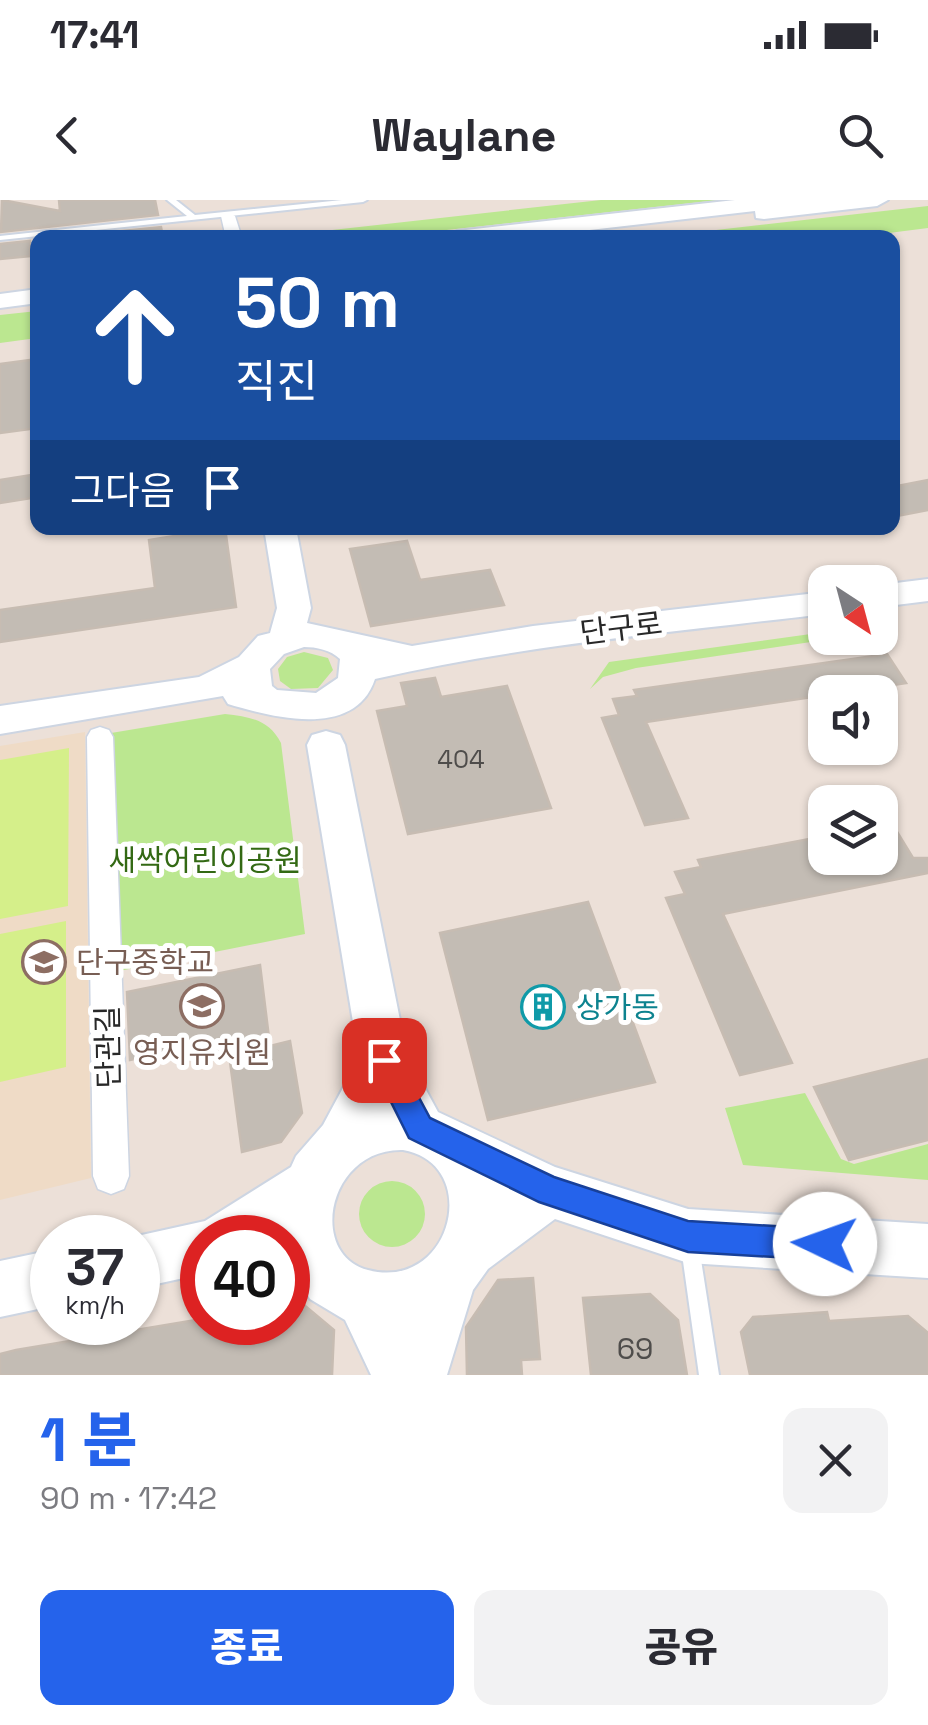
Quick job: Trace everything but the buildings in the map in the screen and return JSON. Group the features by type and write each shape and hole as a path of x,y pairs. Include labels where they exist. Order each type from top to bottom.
{"street":[{"path":"528,230 792,200"},
{"path":"620,230 877,200"},
{"path":"228,216 232,230"},
{"path":"0,288 30,285"},
{"path":"0,301 30,297"},
{"path":"283,535 326,649 326,745 384,1060 432,1135 464,1162 476,1189 477,1219 418,1375"},
{"path":"898,594 928,590"},
{"name":"단구로","path":"270,692 331,704 326,649 417,656 808,605"},
{"path":"270,692 270,645 326,649"},
{"path":"0,720 207,689 270,692 326,745"},
{"name":"단관길","path":"100,737 112,1176"},
{"path":"342,1142 384,1060"},
{"path":"303,1215 308,1186 322,1162 342,1142 366,1129 393,1124 432,1135 549,1191 688,1236 928,1251"},
{"path":"262,1215 308,1186"},
{"path":"310,1271 366,1302 396,1303 424,1295 549,1191"},
{"path":"0,1289 30,1283"},
{"path":"366,1302 402,1375"}],"lane":[{"path":"171,200 195,219"},
{"path":"82,230 363,200"},
{"path":"0,238 30,235"},
{"path":"688,1236 710,1375"}],"shaded area":[{"name":"단구중학교","path":"85,732 91,1178 0,1200 0,746"}],"green space":[{"path":"601,200 719,200 447,230 332,230"},
{"path":"928,206 928,228 900,232 717,230"},
{"path":"30,312 30,339 0,343 0,315"},
{"path":"808,634 808,642 636,668 603,677 590,689 609,662"},
{"path":"304,652 328,658 333,670 318,688 291,689 280,681 278,669 287,657"},
{"name":"새싹어린이공원","path":"225,714 258,721 271,729 281,743 305,934 119,971 111,733"},
{"path":"69,748 68,906 0,919 0,760"},
{"path":"66,921 66,1067 0,1082 0,934"},
{"path":"805,1093 841,1159 854,1164 928,1144 928,1180 743,1165 725,1108"},
{"path":"392,1181 416,1190 425,1214 416,1238 392,1247 368,1238 359,1214 368,1190"}],"place":[{"name":"단구중학교","path":"44,962"},
{"name":"영지유치원","path":"202,1006"},
{"name":"상가동","path":"543,1007"}],"route":[{"path":"384,1060 420,1128 549,1191 688,1236 825,1244"}]}
